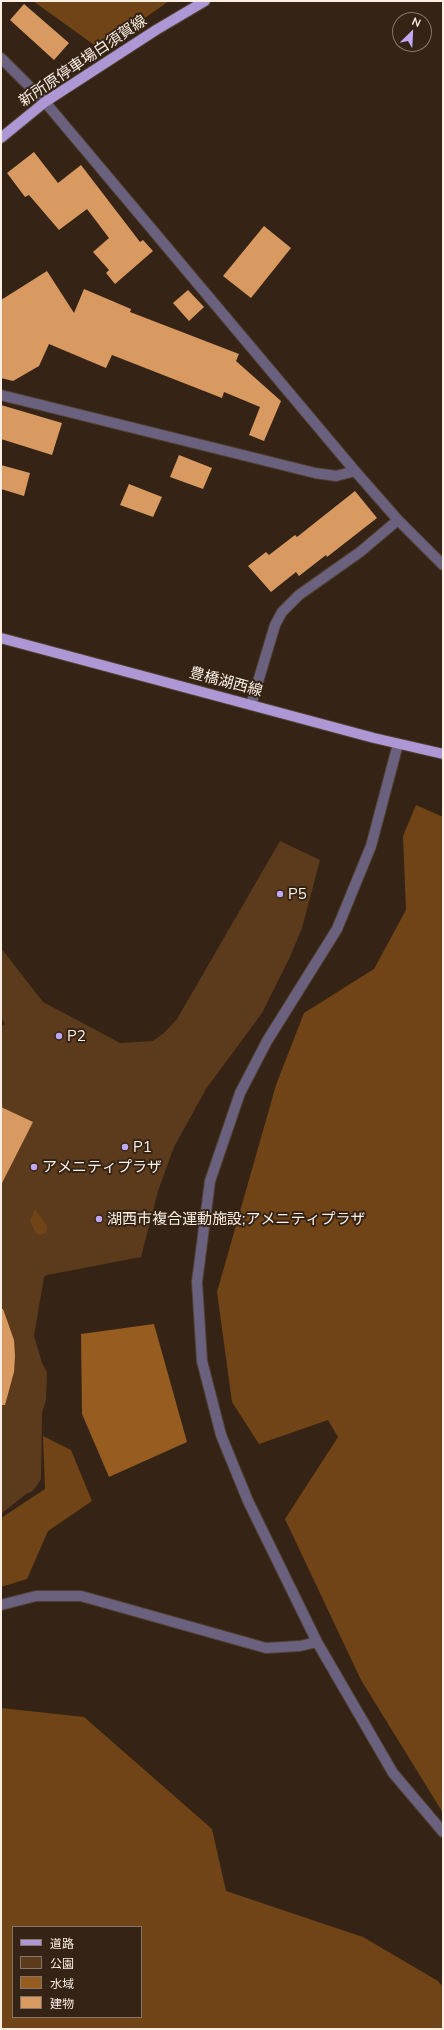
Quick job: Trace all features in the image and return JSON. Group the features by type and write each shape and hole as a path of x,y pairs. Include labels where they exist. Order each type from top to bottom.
{"main road":[{"name":"新所原停車場白須賀線","path":"1,138 44,102 204,1"},
{"name":"豊橋湖西線","path":"1,638 398,744 443,754"}],"street":[{"path":"1,58 44,102 355,471 398,520 443,564"},
{"path":"1,395 315,473 336,476 355,471"},
{"path":"251,705 275,625 282,612 299,595 360,552 398,520"},
{"path":"398,744 371,846 337,929 267,1041 240,1093 210,1181 197,1282 202,1361 222,1435 248,1500 317,1642 393,1773 443,1832"},
{"path":"1,1605 36,1596 81,1596 266,1648 300,1646 317,1642"}],"green space":[{"path":"280,841 320,860 302,928 290,957 262,1013 206,1089 174,1147 158,1191 141,1257 47,1275 44,1277 34,1336 42,1363 47,1372 46,1400 42,1413 41,1479 33,1491 26,1494 1,1514 1,1027 5,1024 1,1018 1,948 43,1002 120,1043 153,1041 164,1033 177,1019"}],"shaded area":[{"path":"33,1 169,1 125,32 97,47"},
{"path":"416,805 443,817 443,1813 361,1680 285,1519 338,1437 328,1420 259,1444 232,1402 217,1292 276,1085 304,1013 374,969 406,910 403,836"},
{"path":"35,1209 47,1226 46,1233 40,1235 36,1233 30,1221"},
{"path":"43,1436 71,1450 92,1501 48,1531 27,1579 1,1587 1,1518 45,1489"},
{"path":"1,1708 84,1717 212,1829 226,1891 363,1937 438,1981 443,1987 443,2029 1,2029"}],"water":[{"path":"154,1324 187,1442 109,1477 82,1414 81,1334"}],"building":[{"path":"24,4 69,43 54,60 10,20"},
{"path":"34,152 58,183 81,165 140,242 143,240 153,251 115,284 106,273 109,270 93,252 109,238 87,209 59,230 29,195 25,197 7,173"},
{"path":"264,226 291,248 251,298 223,276"},
{"path":"47,271 74,313 84,289 131,309 130,312 239,354 236,361 281,401 264,441 249,435 260,407 224,392 222,398 112,355 106,368 49,344 39,366 13,381 1,378 1,300"},
{"path":"188,290 204,307 189,321 173,303"},
{"path":"1,405 62,423 52,455 1,439"},
{"path":"179,455 212,468 203,489 170,477"},
{"path":"1,465 30,473 24,496 1,489"},
{"path":"129,484 162,497 153,517 120,505"},
{"path":"355,491 377,518 327,557 326,555 299,576 296,572 271,592 248,566 266,552 269,555 295,535 297,537"},
{"path":"1,1107 33,1122 1,1185"},
{"path":"1,1309 3,1309 14,1340 15,1356 14,1372 5,1405 1,1405"}],"place":[{"name":"P5","path":"280,894"},
{"name":"P2","path":"59,1036"},
{"name":"P1","path":"125,1147"},
{"name":"アメニティプラザ","path":"34,1167"},
{"name":"湖西市複合運動施設;アメニティプラザ","path":"99,1219"}]}
